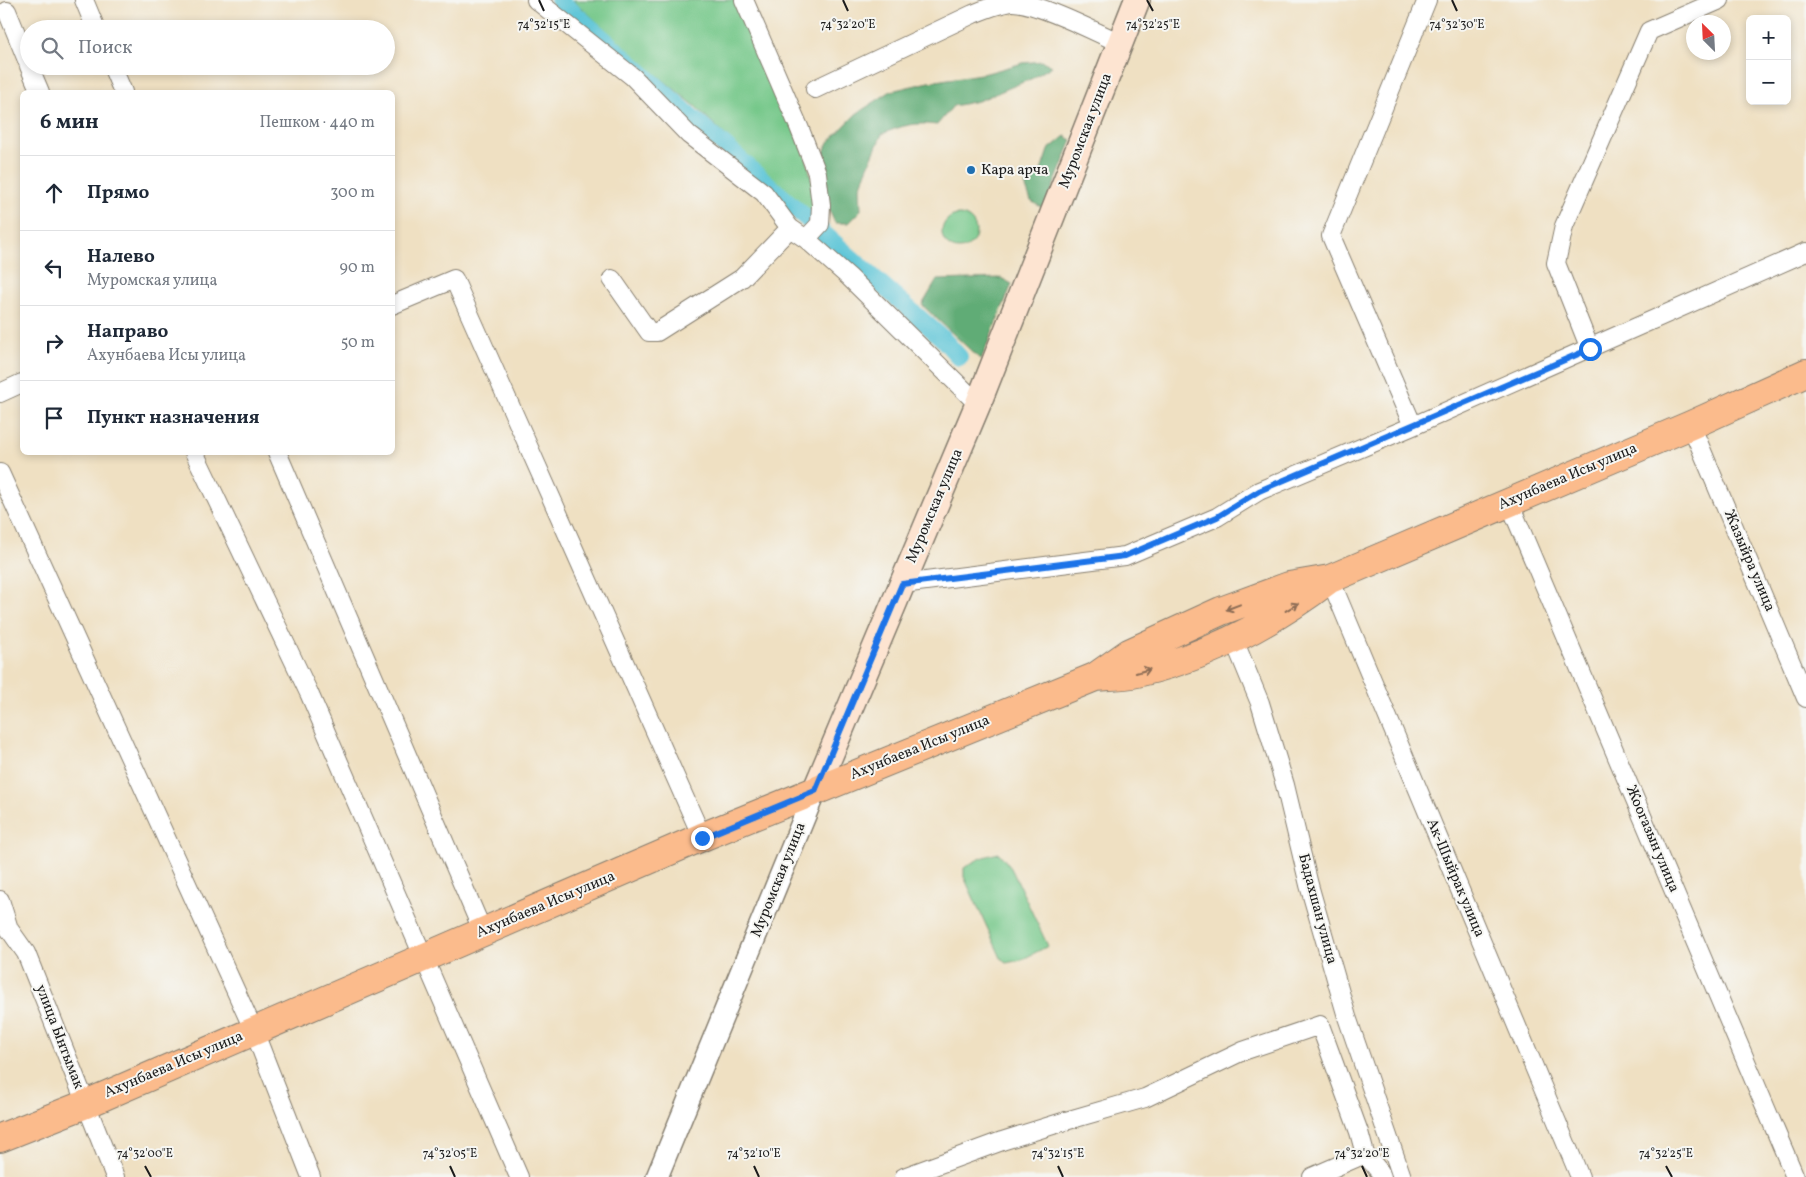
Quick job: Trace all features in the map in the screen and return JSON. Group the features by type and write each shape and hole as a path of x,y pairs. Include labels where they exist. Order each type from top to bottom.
{"main road":[{"name":"Муромская улица","path":"815,791 978,404 1137,0"},
{"name":"Ахунбаева Исы улица","path":"0,1138 86,1104 702,838 1095,677 1129,653 1221,611 1289,586 1330,579 1806,374"},
{"name":"Ахунбаева Исы улица","path":"1095,677 1136,674 1197,655 1234,640 1298,603 1330,579"}],"street":[{"path":"84,0 92,20"},
{"path":"536,0 633,77 688,135 764,193 790,228 813,231 849,277 978,404"},
{"path":"744,0 817,173 821,205 813,231"},
{"path":"1413,426 1330,236 1427,0"},
{"path":"1590,349 1556,263 1564,226 1649,30 1720,0"},
{"path":"815,89 994,6 1012,2 1031,2 1120,43"},
{"path":"7,11 20,43"},
{"path":"33,75 39,90"},
{"path":"116,75 122,90"},
{"path":"612,279 649,332 657,332 742,278 790,228"},
{"path":"902,584 1125,556 1217,517 1259,491 1590,349 1806,252"},
{"path":"395,303 454,280 702,838"},
{"path":"0,393 20,384"},
{"name":"Жазыйра улица","path":"1691,425 1806,698"},
{"path":"195,455 310,693 519,1177"},
{"path":"278,455 483,932"},
{"path":"0,473 254,1031 311,1177"},
{"name":"Жоогазын улица","path":"1509,502 1796,1177"},
{"name":"Ак-Шыйрак улица","path":"1330,579 1580,1177"},
{"name":"Бадахшан улица","path":"1234,640 1249,675 1285,785 1309,885 1347,1017 1402,1177"},
{"name":"Муромская улица","path":"657,1177 815,791"},
{"name":"улица Ынтымак","path":"0,900 9,929 26,953 114,1177"},
{"path":"904,1177 1011,1138 1146,1098 1243,1051 1320,1025 1359,1132 1365,1154 1382,1177"},
{"path":"1312,1177 1365,1154"}],"green space":[{"path":"573,0 738,0 807,160 815,196 813,220 695,106 636,58"},
{"path":"1042,61 1052,66 1033,78 978,101 953,106 937,125 909,125 882,134 860,188 861,210 848,223 835,223 829,210 821,162 827,144 856,114 891,91 929,82 987,73 1023,63"},
{"path":"1065,136 1072,140 1044,209 1031,201 1025,185 1041,171 1048,150"},
{"path":"959,215 966,216 971,220 975,225 975,239 971,244 966,248 959,249 952,248 947,244 943,239 942,232 943,225 947,220 952,216"},
{"path":"1001,278 1012,284 981,360 922,305 937,280"},
{"path":"999,853 1011,868 1048,946 1021,960 1006,963 1002,960 964,877 964,868 968,865 989,855"}],"waterway":[{"path":"559,0 942,338 959,357"}],"place":[{"name":"Кара арча","path":"971,170"}],"route":[{"path":"702,838 815,791 902,584 1125,556 1217,517 1259,491 1590,349"}]}
